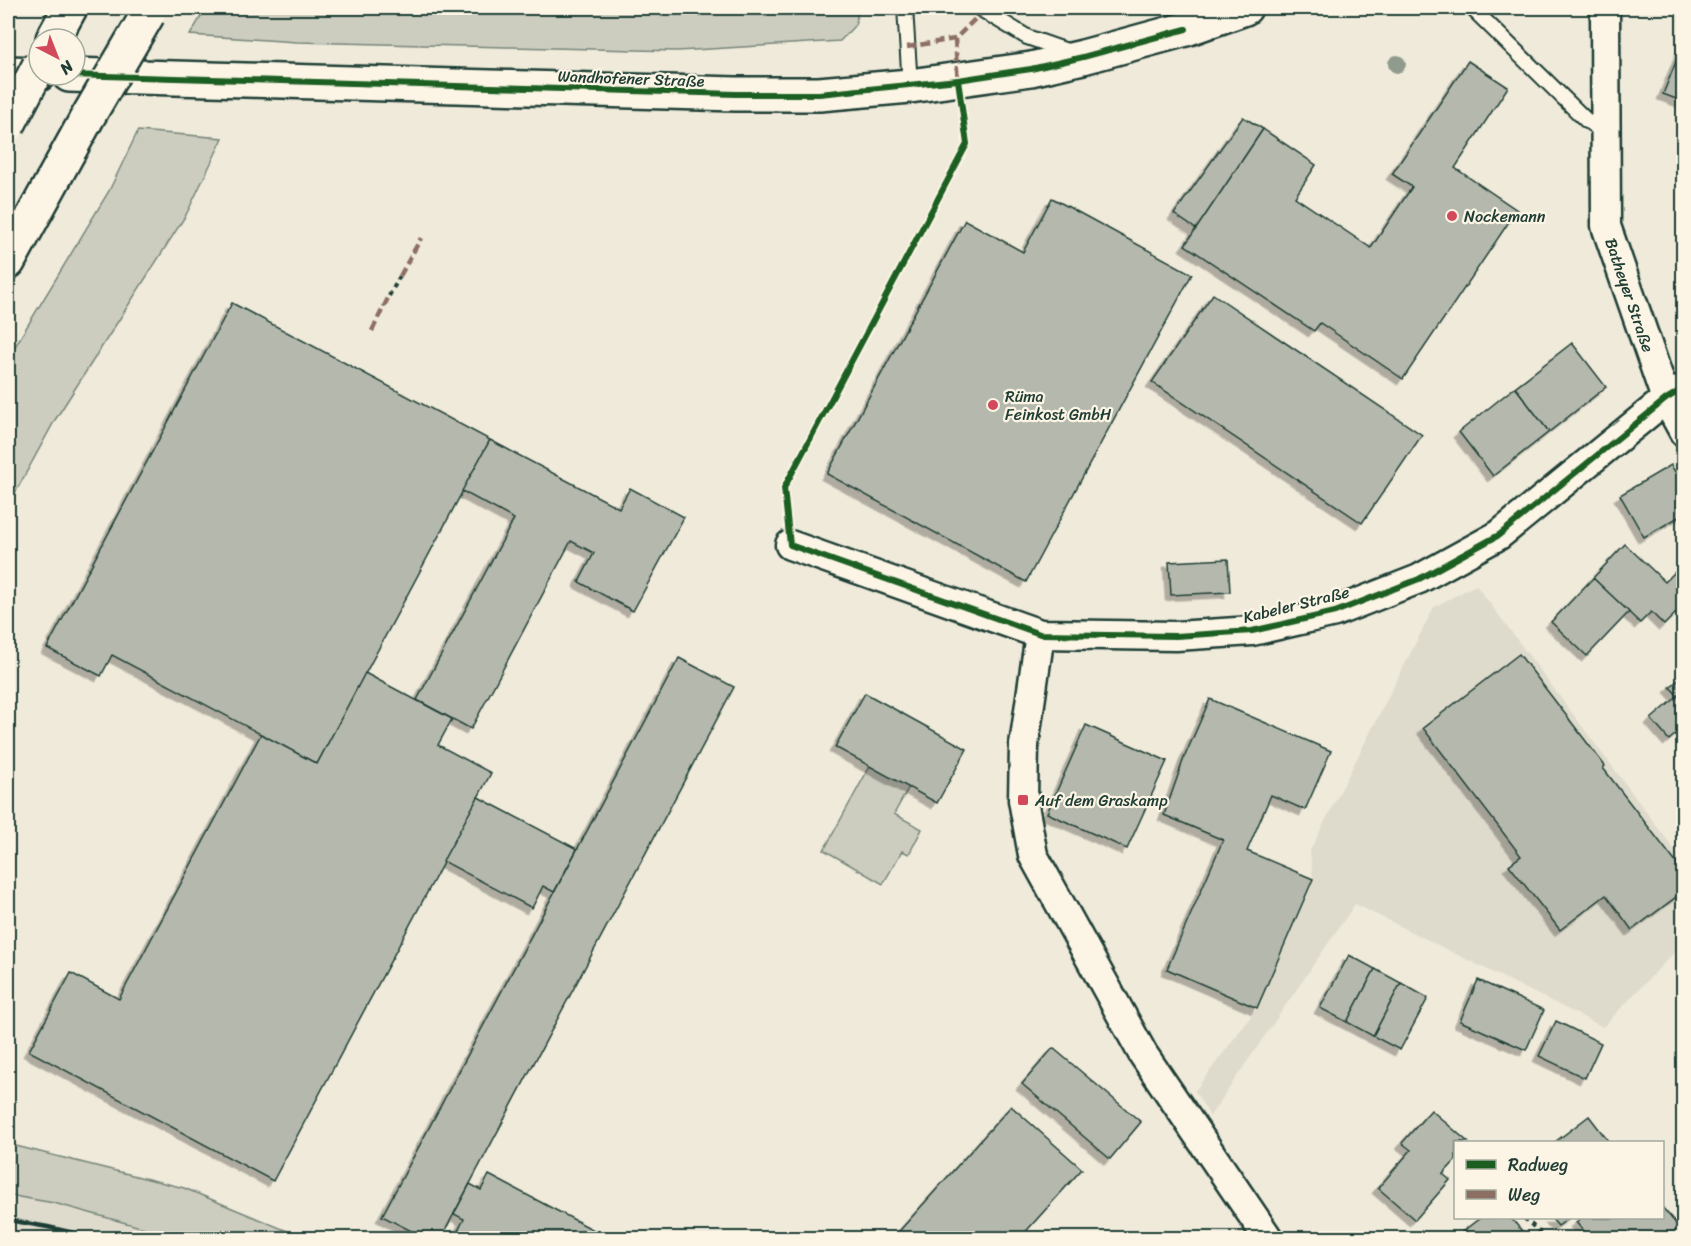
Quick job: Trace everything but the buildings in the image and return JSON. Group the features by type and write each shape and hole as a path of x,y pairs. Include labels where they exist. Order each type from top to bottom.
{"main road":[{"name":"Wandhofener Straße","path":"87,76 736,94 819,94 910,86 1031,69 1186,28 1245,8"},
{"path":"8,262 86,120 150,11"},
{"path":"8,73 27,74"},
{"path":"8,125 28,87"}],"street":[{"name":"Batheyer Straße","path":"1605,8 1606,226 1675,393 1683,432"},
{"name":"Kabeler Straße","path":"790,545 1040,634 1176,636 1252,631 1335,612 1419,579 1499,535 1675,393"},
{"path":"1040,634 1024,745 1023,800 1033,855 1143,1054 1268,1239"}],"lane":[{"path":"904,8 910,86"},
{"path":"979,8 1027,37 1083,57"},
{"path":"1474,10 1586,120 1606,134"}],"path":[{"path":"390,296 400,276"},
{"path":"1525,1219 1546,1239"}],"shaded area":[{"path":"206,8 859,8 855,25 840,41 677,51 297,42 190,35"},
{"path":"138,131 223,138 186,215 55,420 8,506 8,358 109,191"},
{"path":"1476,585 1683,861 1683,943 1603,1027 1355,904 1210,1116 1195,1091 1257,1008 1313,879 1310,851 1434,607"},
{"path":"870,766 909,787 894,814 922,829 909,854 902,851 883,884 824,850"},
{"path":"8,1144 184,1188 304,1238 180,1238 54,1203 8,1195"},
{"path":"8,1195 54,1203 180,1238 8,1238"}],"railway":[{"path":"8,1220 95,1238"}],"marked path":[{"path":"907,47 955,39 983,11"},
{"path":"955,39 958,84"},
{"path":"400,276 421,238"},
{"path":"372,331 389,296"}],"cycle path":[{"path":"87,76 736,94 819,94 958,80 1031,69 1186,29"},
{"path":"958,80 967,144 784,488 790,545 1040,634 1176,636 1252,631 1335,612 1419,579 1499,535 1666,399 1684,388"}],"place":[{"name":"Nockemann","path":"1452,216"},
{"name":"Rüma Feinkost GmbH","path":"993,405"},
{"name":"Auf dem Graskamp","path":"1023,800"}]}
